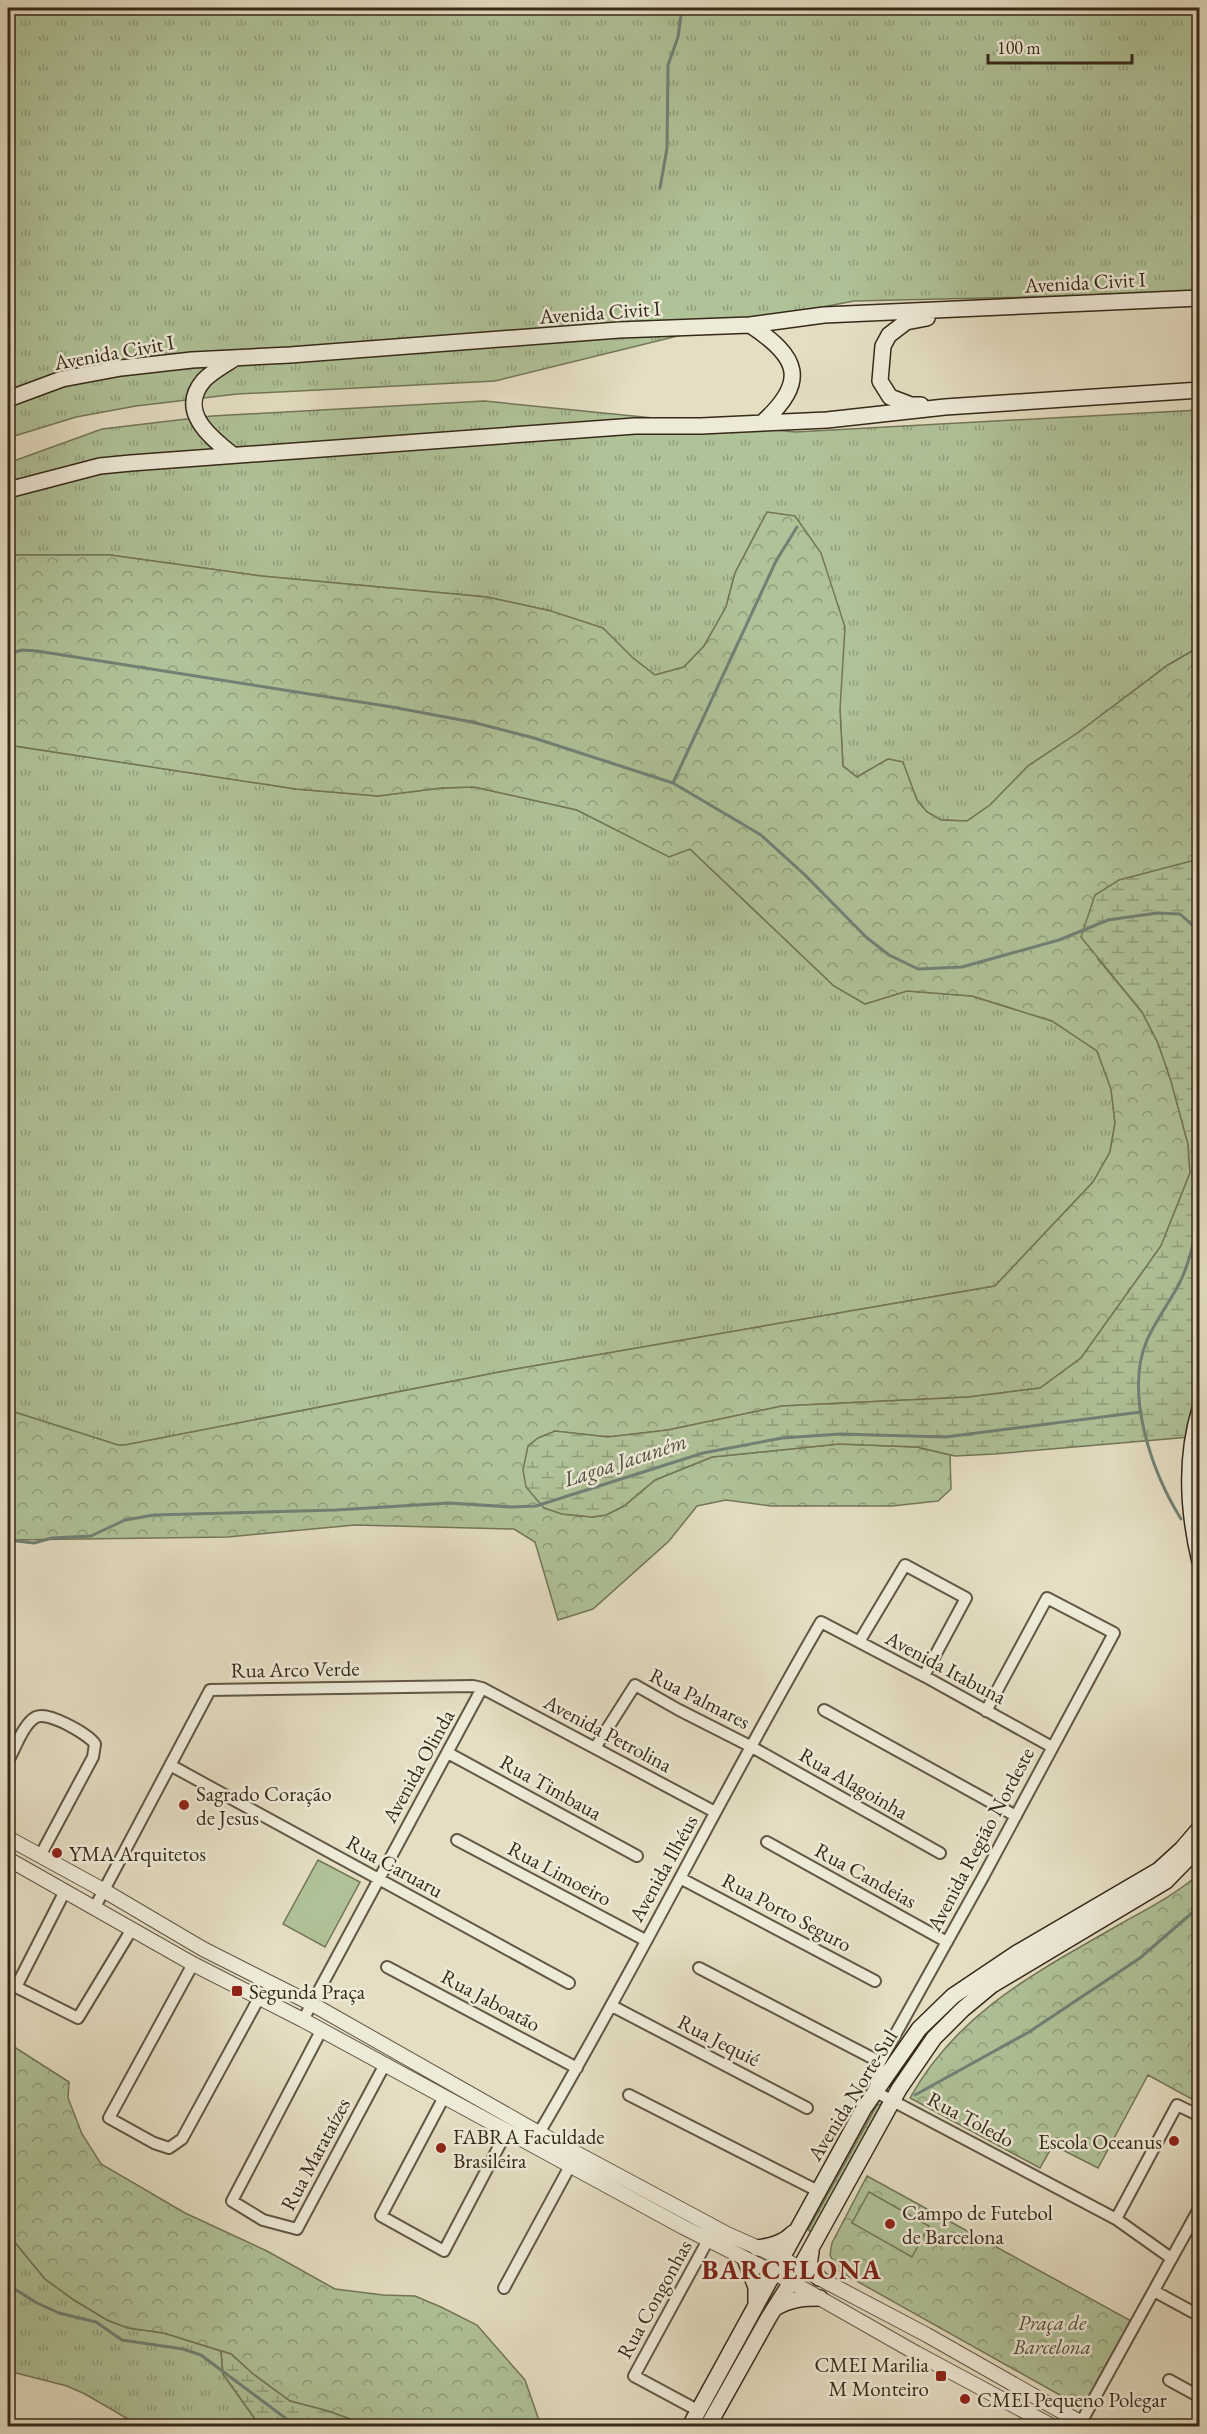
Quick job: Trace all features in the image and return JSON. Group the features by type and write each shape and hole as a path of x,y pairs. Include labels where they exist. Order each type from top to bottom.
{"main road":[{"name":"Avenida Civit I","path":"8,399 62,379 121,368 192,360 619,330 750,325 824,315 1200,298"},
{"path":"945,406 911,405 890,397 880,381 883,346 890,334 906,322 959,309"},
{"path":"750,325 766,336 792,367 793,386 782,405 763,422"},
{"path":"233,455 202,428 194,408 196,395 203,381 235,358"},
{"path":"8,490 100,466 623,427 827,420 945,406 1200,390"},
{"path":"1200,1409 1192,1444 1190,1470 1191,1522 1200,1562"},
{"name":"Avenida Norte-Sul","path":"690,2427 874,2091 919,2029 953,1996 1017,1953 1159,1870 1200,1828"},
{"name":"Avenida Norte-Sul","path":"708,2427 893,2100 910,2071 934,2038 977,1996 1007,1974 1166,1881 1200,1846"},
{"path":"758,2248 774,2246 796,2231"},
{"path":"814,2243 809,2265 819,2278"},
{"path":"745,2259 756,2287 756,2304"},
{"path":"775,2308 787,2301 820,2298"}],"street":[{"path":"859,1642 904,1565 966,1598 924,1676"},
{"name":"Avenida Região Nordeste","path":"874,2091 880,2062 1114,1633 1047,1598 986,1711"},
{"name":"Avenida Itabuna","path":"821,1622 1052,1747"},
{"name":"Avenida Ilhéus","path":"539,2133 612,2006 750,1746 821,1622"},
{"name":"Rua Palmares","path":"595,1748 635,1685 750,1746"},
{"name":"Rua Arco Verde","path":"95,1907 210,1690 473,1686 483,1688"},
{"name":"Avenida Petrolina","path":"483,1688 715,1812"},
{"name":"Avenida Olinda","path":"303,2020 483,1688"},
{"path":"824,1710 1016,1816"},
{"path":"8,1761 28,1726 38,1716 67,1724 93,1741 95,1750 40,1856"},
{"name":"Rua Alagoinha","path":"750,1746 940,1853"},
{"name":"Rua Timbaua","path":"448,1753 636,1856"},
{"name":"Rua Caruaru","path":"170,1766 569,1983"},
{"path":"8,1838 103,1890 203,1949 312,2004 539,2133 727,2234 781,2258 898,2319 1082,2425 1200,2207"},
{"name":"Rua Limoeiro","path":"457,1840 645,1940"},
{"name":"Rua Candeias","path":"767,1842 946,1942"},
{"path":"8,1859 193,1964 303,2020 570,2166 791,2282 916,2354 1052,2427"},
{"name":"Rua Porto Seguro","path":"680,1878 875,1981"},
{"path":"65,1891 16,1987 78,2018 132,1929"},
{"path":"193,1964 109,2118 138,2134 169,2148 182,2139 259,1998"},
{"name":"Rua Jaboatão","path":"387,1967 577,2068"},
{"path":"699,1968 880,2062"},
{"name":"Rua Jequié","path":"612,2006 807,2108"},
{"name":"Rua Marataízes","path":"321,2031 232,2201 263,2220 297,2229 384,2066"},
{"name":"Rua Toledo","path":"874,2091 1116,2219 1171,2258"},
{"path":"628,2095 818,2191"},
{"path":"444,2097 381,2216 444,2251 507,2131"},
{"path":"1116,2219 1178,2105 1200,2116"},
{"path":"504,2288 570,2166"},
{"name":"Rua Congonhas","path":"699,2411 634,2376 708,2240"},
{"path":"1154,2291 1200,2316"},
{"path":"888,2337 890,2325 898,2319"},
{"path":"916,2354 927,2335"},
{"path":"1169,2380 1200,2397"}],"green space":[{"path":"8,8 1199,8 1199,293 854,301 702,330 495,381 237,394 136,406 76,417 8,438"},
{"path":"484,401 795,432 1199,410 1199,647 1168,665 1079,732 1028,766 990,805 967,821 941,820 927,812 917,800 902,762 888,759 857,777 843,766 840,710 760,525 735,573 726,607 704,646 684,667 655,675 633,658 551,611 487,597 261,576 110,555 17,555 8,560 8,463 102,429 212,416"},
{"path":"767,512 795,516 821,553 845,627 840,710 843,766 857,777 888,759 903,762 917,800 927,812 941,820 967,821 990,805 1028,766 1079,732 1168,665 1199,647 1199,859 1098,959 1142,1012 1158,1043 1188,1144 1190,1173 1161,1246 1081,1358 1040,1388 969,1397 782,1406 668,1430 608,1437 555,1431 562,1514 592,1517 606,1515 624,1506 655,1480 712,1457 839,1444 917,1447 950,1455 951,1489 938,1501 892,1506 771,1506 726,1500 697,1506 669,1541 593,1609 558,1620 535,1542 514,1529 355,1525 228,1537 8,1540 8,1410 118,1445 125,1445 510,1370 995,1286 1093,1182 1110,1152 1115,1123 1111,1089 1097,1051 1052,1021 972,996 907,991 865,1004 834,986 690,849 669,857 577,810 474,787 441,788 378,796 296,789 8,745 8,560 16,555 110,555 261,576 487,597 551,611 603,628 633,658 655,675 684,667 704,646 726,607 735,573"},
{"path":"8,745 296,789 378,796 441,788 474,787 577,810 669,856 690,849 834,986 865,1004 907,991 972,996 1052,1021 1097,1051 1111,1089 1115,1123 1110,1152 1093,1182 995,1286 510,1370 125,1445 118,1445 8,1410"},
{"path":"1199,859 1200,1396 1190,1437 955,1456 917,1447 839,1444 712,1457 655,1480 624,1506 606,1515 592,1517 562,1514 544,1508 526,1487 523,1470 528,1446 538,1438 555,1431 608,1437 668,1430 782,1406 969,1397 1040,1388 1081,1358 1161,1246 1190,1173 1188,1144 1158,1043 1142,1012 1081,937 1095,895 1119,880"},
{"path":"318,1860 360,1882 325,1947 283,1924"},
{"path":"1199,1874 1199,2103 1148,2075 1098,2168 1053,2145 1040,2168 910,2098 930,2067 952,2040 1003,1996 1031,1976 1162,1900"},
{"path":"8,2043 69,2082 68,2098 82,2134 101,2164 185,2213 267,2251 335,2289 415,2296 477,2325 525,2380 541,2426 369,2426 328,2411 290,2401 253,2374 231,2354 164,2333 128,2328 107,2320 74,2300 45,2279 8,2234"},
{"path":"881,2104 813,2233 808,2230 877,2105"},
{"name":"Praça de Barcelona","path":"867,2176 1133,2322 1088,2401 1081,2404 1074,2403 837,2270 830,2255 832,2243"},
{"name":"Campo de Futebol de Barcelona","path":"869,2192 929,2226 912,2257 852,2223"},
{"path":"8,2234 45,2279 107,2320 128,2328 164,2333 221,2351 223,2374 260,2426 140,2426 67,2386 8,2371"},
{"path":"221,2351 231,2354 253,2374 290,2401 328,2411 369,2426 260,2426 223,2374"}],"waterway":[{"path":"660,188 667,148 668,65 678,37 682,8"},
{"path":"673,783 776,561 797,527"},
{"path":"8,654 22,650 37,651 392,707 472,722 534,738 673,783 761,835 805,875 866,937 889,955 918,969 962,967 1059,940 1108,920 1157,913 1180,914 1200,932"},
{"path":"1193,924 1200,917"},
{"path":"1181,1519 1151,1456 1140,1408 1139,1384 1141,1361 1147,1340 1183,1276 1200,1213"},
{"name":"Lagoa Jacuném","path":"8,1540 34,1543 52,1538 91,1536 125,1520 154,1515 336,1510 449,1503 512,1507 536,1506 703,1453 782,1438 840,1434 945,1437 1141,1412"},
{"path":"915,2095 1029,2032 1140,1958 1200,1906"},
{"path":"8,2285 37,2303 59,2313 96,2322 122,2340 183,2349 201,2355 296,2426"}],"place":[{"name":"Sagrado Coração de Jesus","path":"184,1805"},
{"name":"YMA Arquitetos","path":"57,1853"},
{"name":"Segunda Praça","path":"237,1991"},
{"name":"Escola Oceanus","path":"1174,2141"},
{"name":"FABRA Faculdade Brasileira","path":"441,2148"},
{"name":"Campo de Futebol de Barcelona","path":"890,2224"},
{"name":"CMEI Marilia M Monteiro","path":"941,2376"},
{"name":"CMEI Pequeno Polegar","path":"965,2399"}],"district":[{"name":"BARCELONA","path":"792,2269"}]}
